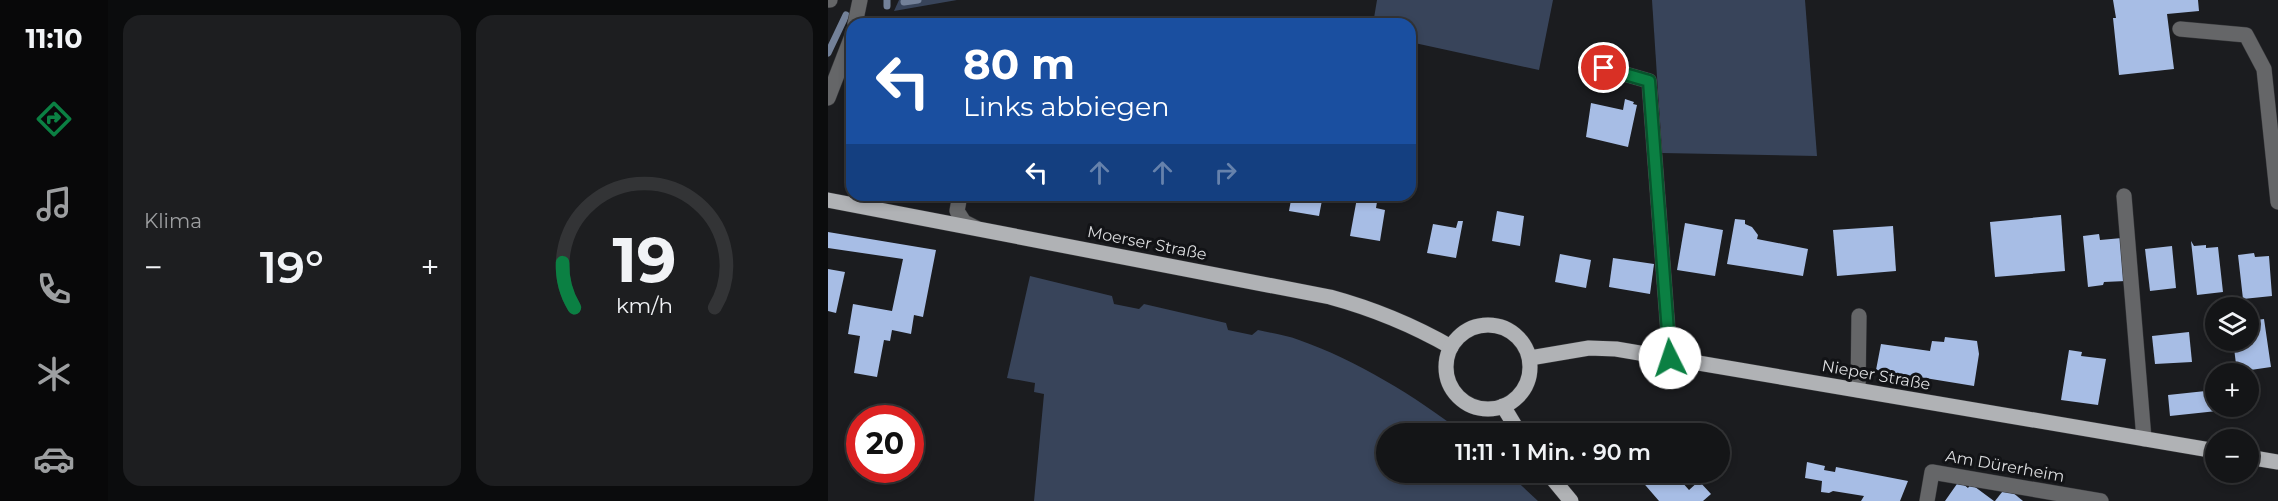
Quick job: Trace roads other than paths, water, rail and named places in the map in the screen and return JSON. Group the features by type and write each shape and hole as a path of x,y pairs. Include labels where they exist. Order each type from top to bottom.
{"main road":[{"name":"Moerser Straße","path":"831,200 1330,297 1372,309 1413,325 1451,346"},
{"path":"1494,325 1509,330 1523,342 1530,358 1530,373 1524,389 1516,399 1503,406 1489,409 1473,406 1459,398 1449,382 1446,365 1451,346 1463,333 1479,326 1494,325"},
{"name":"Nieper Straße","path":"1530,358 1589,348 1616,349 2205,449"},
{"path":"1503,406 1513,423"},
{"path":"2259,459 2278,462"},
{"path":"1556,483 1571,501"}],"street":[{"path":"856,18 860,0"},
{"path":"2180,29 2246,35 2265,69 2278,202"},
{"path":"828,98 846,52"},
{"path":"1604,68 1649,81 1670,358"},
{"path":"831,200 846,196"},
{"path":"2124,196 2144,439"},
{"path":"959,201 957,212 964,222 976,228"},
{"path":"1858,390 1859,316"},
{"name":"Am Dürerheim","path":"1927,501 1932,472 2101,501"}],"waterway":[{"path":"887,0 887,6"},
{"path":"904,2 918,0"},
{"path":"828,53 846,15"}]}
